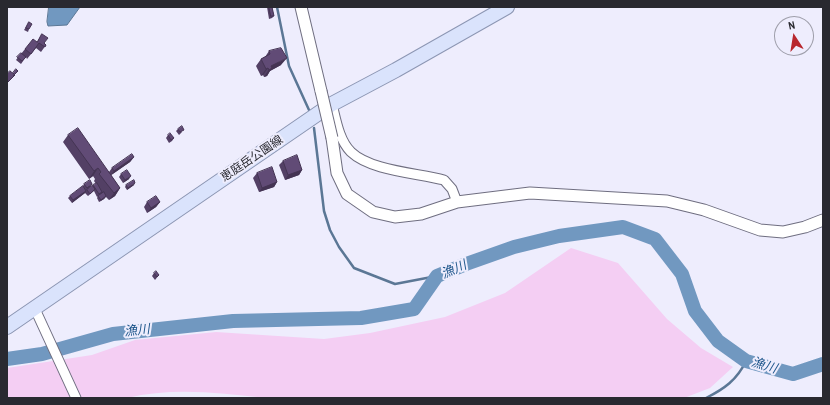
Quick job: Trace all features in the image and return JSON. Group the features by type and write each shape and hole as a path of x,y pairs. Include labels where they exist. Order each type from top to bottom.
{"main road":[{"name":"恵庭岳公園線","path":"7,327 332,104 403,67 507,7"}],"street":[{"path":"301,7 332,138 337,173 347,194 373,212 395,217 420,214 457,202 530,193 667,201 704,210 760,230 783,232 805,227 823,220"},
{"path":"332,104 340,134 351,152 371,163 393,170 444,180 452,189 457,202"},
{"path":"34,309 76,398"}],"shaded area":[{"path":"571,248 618,263 667,319 701,348 733,367 710,388 684,398 265,398 213,393 179,392 127,398 7,398 7,368 92,355 135,340 216,332 324,339 370,333 445,317 505,293"}],"water":[{"path":"49,7 80,7 67,25 48,26 47,22"}],"building":[{"path":"269,7 272,7 274,16 271,16"},
{"path":"29,22 32,24 29,29 26,28"},
{"path":"42,34 48,38 44,43 46,45 45,47 39,43 31,54 25,49 33,39 37,42"},
{"path":"281,48 287,58 271,66 272,68 269,70 268,68 266,69 261,59 270,54 269,51"},
{"path":"21,53 26,57 22,61 17,57"},
{"path":"16,69 18,71 14,74 13,73"},
{"path":"10,71 15,75 7,83 7,74"},
{"path":"182,126 184,130 180,132 178,129"},
{"path":"78,128 120,188 114,193 99,174 101,172 98,168 94,171 68,135"},
{"path":"170,133 174,138 171,140 168,135"},
{"path":"132,154 134,157 114,171 112,168"},
{"path":"297,155 302,170 288,175 283,161"},
{"path":"272,167 277,182 262,188 257,173"},
{"path":"127,170 131,176 125,180 121,174"},
{"path":"90,180 92,184 87,188 84,184"},
{"path":"134,180 135,183 128,188 126,185"},
{"path":"97,183 102,192 99,194 93,185"},
{"path":"92,185 95,189 90,194 87,190"},
{"path":"83,186 86,191 73,200 70,196"},
{"path":"104,192 106,196 101,200 98,196"},
{"path":"156,196 160,202 151,208 147,202"},
{"path":"156,271 159,275 157,277 154,273"}],"waterway":[{"path":"277,7 289,66 309,110"},
{"path":"314,128 324,211 330,230 339,247 354,268 395,284 437,276"},
{"name":"漁川","path":"7,359 42,354 113,334 233,321 361,318 414,309 437,276 466,264 514,247 559,236 623,227 655,239 682,274 695,311 718,341 746,361 793,374 823,364"},
{"path":"706,398 719,391 734,379 746,361"}]}
